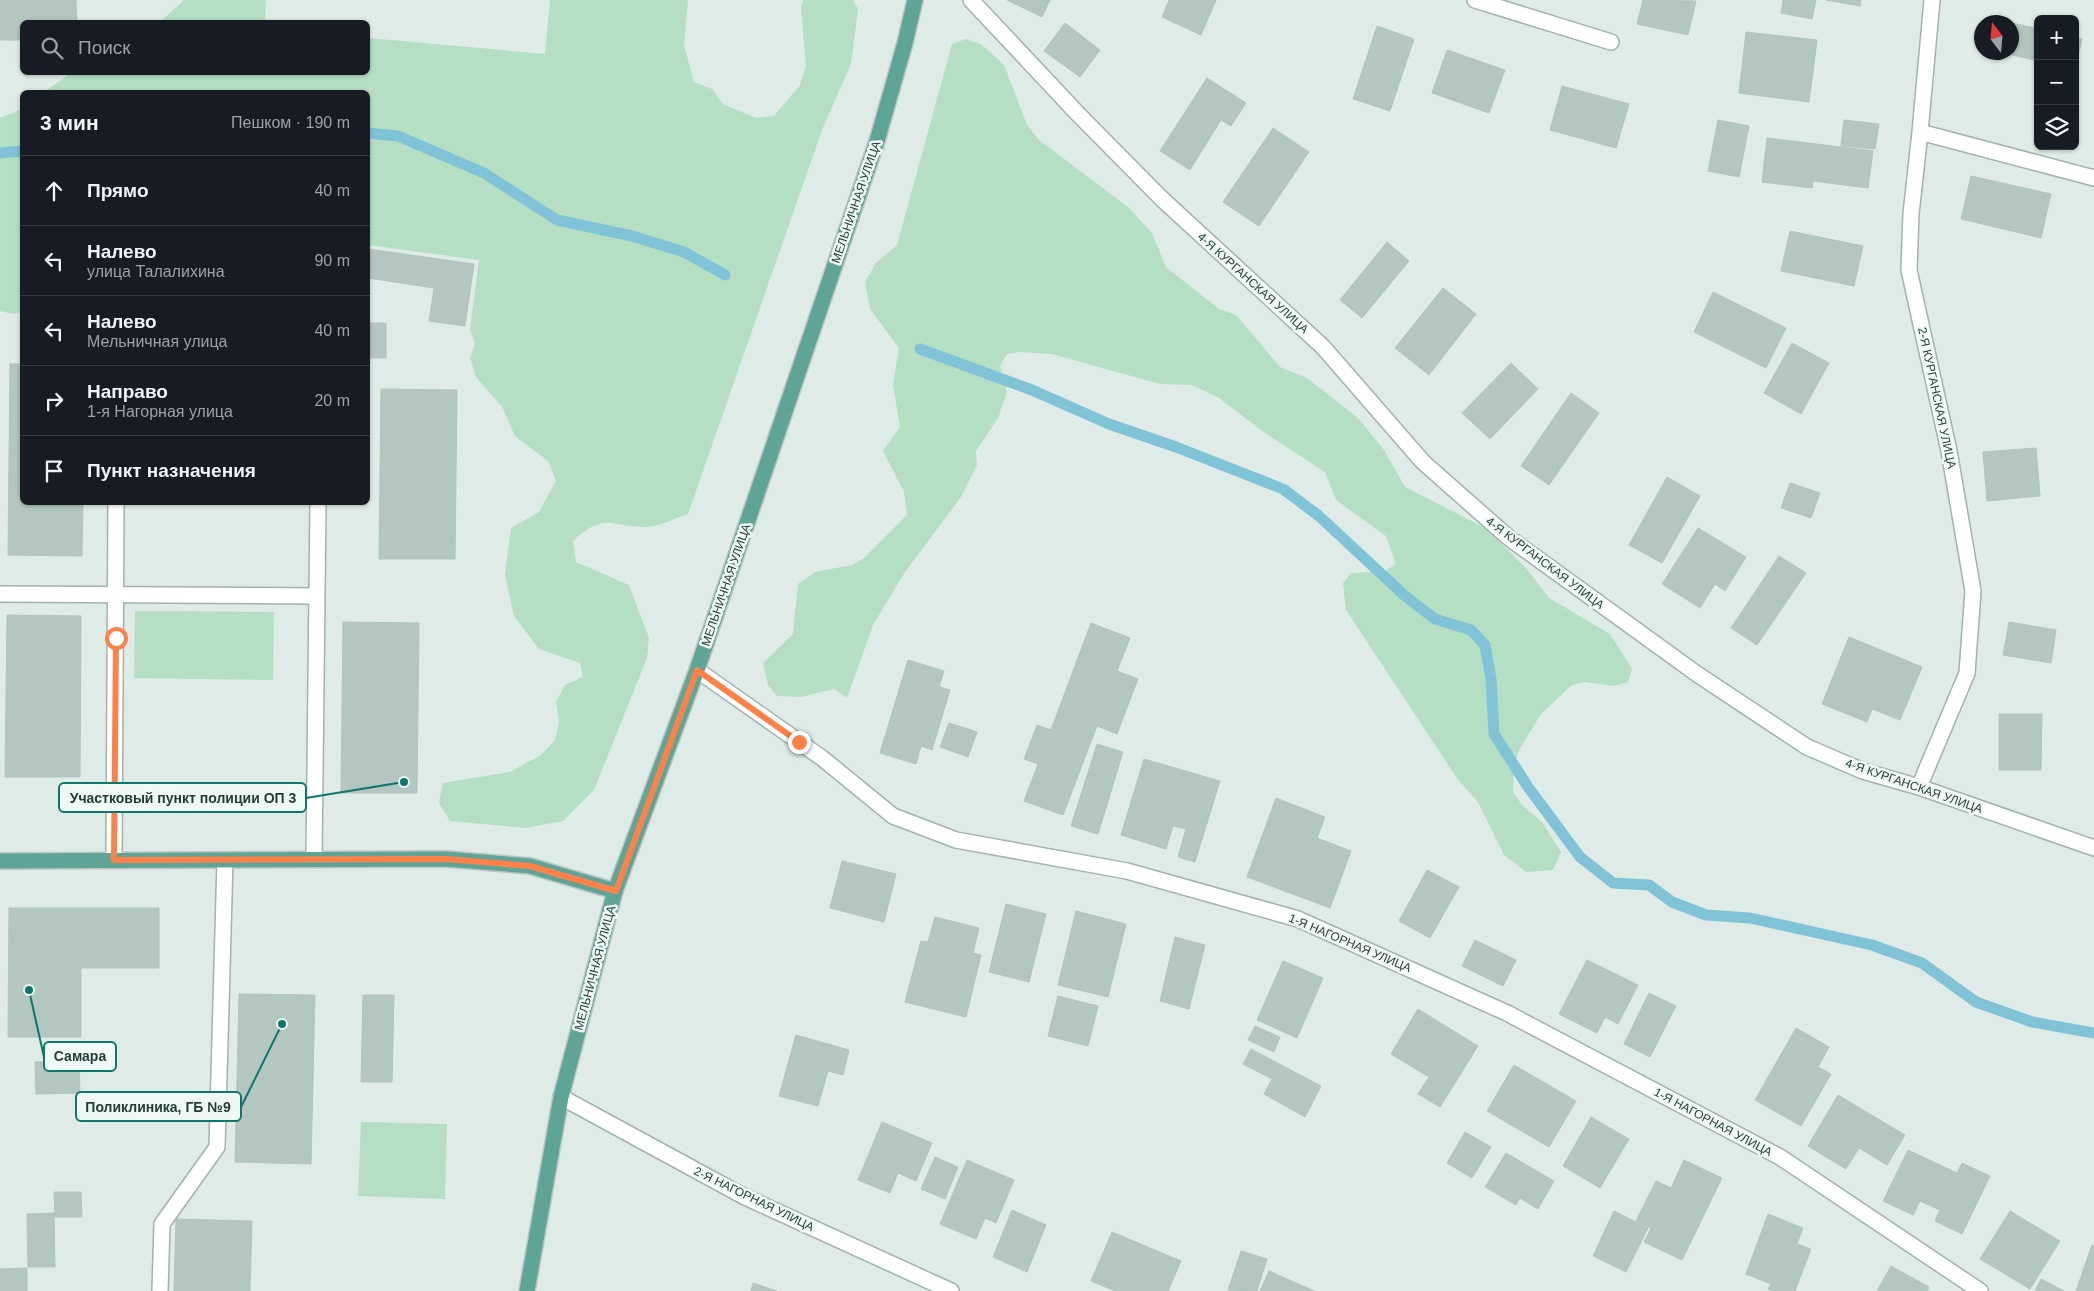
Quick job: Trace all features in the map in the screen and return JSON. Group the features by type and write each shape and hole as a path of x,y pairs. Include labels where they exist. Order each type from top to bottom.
{"main road":[{"name":"МЕЛЬНИЧНАЯ УЛИЦА","path":"527,1291 560,1098 616,891 697,670 877,141 905,43 915,0"},
{"path":"0,861 446,859 530,866 616,891"}],"street":[{"name":"4-Я КУРГАНСКАЯ УЛИЦА","path":"971,0 1078,114 1162,199 1324,348 1423,462 1509,538 1697,674 1807,747 1863,771 1919,788 2094,848"},
{"path":"1475,0 1610,42"},
{"name":"2-Я КУРГАНСКАЯ УЛИЦА","path":"1919,788 1967,673 1973,591 1949,450 1909,270 1911,214 1932,0"},
{"path":"1920,132 2094,178"},
{"path":"114,860 116,505"},
{"path":"314,859 318,505"},
{"path":"0,594 317,596"},
{"name":"1-Я НАГОРНАЯ УЛИЦА","path":"697,670 822,758 892,816 956,840 1126,871 1298,919 1507,1013 1780,1157 1980,1291"},
{"path":"160,1291 162,1224 217,1147 225,860"},
{"name":"2-Я НАГОРНАЯ УЛИЦА","path":"560,1098 745,1197 951,1291"}],"green space":[{"path":"184,0 266,0 265,20 162,20"},
{"path":"550,0 688,0 684,45 694,82 712,89 723,104 756,118 774,116 800,85 806,66 801,8 803,0 853,0 858,9 851,64 822,130 688,514 651,527 601,523 593,526 573,541 576,562 629,585 649,638 647,658 594,790 563,821 525,828 450,821 439,803 443,783 510,772 541,755 555,740 559,722 556,702 565,685 583,677 580,663 539,649 514,616 505,575 511,528 539,512 556,481 549,462 515,436 502,407 476,377 470,358 475,344 470,329 479,260 370,245 370,90 47,90 68,75 370,75 370,38 545,54"},
{"path":"966,39 981,44 1004,65 1027,125 1039,140 1128,207 1152,233 1166,267 1219,309 1236,315 1280,367 1307,378 1358,418 1384,450 1405,487 1485,528 1527,569 1549,598 1610,634 1632,669 1628,682 1614,686 1585,682 1572,685 1541,714 1519,750 1514,764 1513,792 1522,805 1542,822 1561,852 1553,870 1526,872 1504,855 1478,802 1459,781 1346,610 1343,583 1351,573 1385,571 1396,564 1386,536 1336,500 1325,472 1265,433 1219,398 1192,385 1160,384 1052,354 1020,352 1007,354 1000,366 1007,392 998,418 976,451 977,465 961,497 905,572 873,625 847,698 834,689 801,697 777,696 768,685 763,663 793,634 798,584 815,572 852,565 864,558 907,515 904,492 883,451 900,427 893,385 899,348 870,309 865,282 876,263 897,245 952,44"},
{"path":"20,110 20,312 13,314 0,311 0,118"},
{"path":"135,611 274,612 273,680 134,678"},
{"path":"361,1122 447,1124 445,1199 358,1196"}],"building":[{"path":"0,0 76,0 77,20 20,20 20,40 0,40"},
{"path":"1007,0 1050,0 1042,17"},
{"path":"1169,0 1216,0 1201,35 1162,17"},
{"path":"1643,0 1696,1 1688,35 1637,24"},
{"path":"1783,0 1816,0 1812,19 1781,13"},
{"path":"1826,0 1861,0 1860,6"},
{"path":"1065,23 1100,50 1080,77 1044,51"},
{"path":"2019,25 2034,28 2034,60 2019,56"},
{"path":"1377,26 1414,39 1390,111 1353,99"},
{"path":"1746,32 1817,40 1809,102 1739,93"},
{"path":"2079,39 2082,39 2079,52"},
{"path":"1447,50 1505,70 1489,113 1432,93"},
{"path":"1207,78 1246,103 1231,126 1221,120 1190,170 1160,151"},
{"path":"1562,86 1629,104 1616,148 1550,130"},
{"path":"1718,120 1749,126 1739,177 1708,171"},
{"path":"1844,120 1879,124 1875,149 1841,146"},
{"path":"1273,128 1309,152 1259,226 1223,202"},
{"path":"1767,138 1873,151 1868,188 1813,181 1812,188 1762,182"},
{"path":"1971,176 2051,194 2041,238 1961,219"},
{"path":"1790,231 1863,246 1854,286 1781,271"},
{"path":"1387,242 1409,261 1362,318 1340,300"},
{"path":"370,249 474,264 465,326 429,321 434,288 370,278"},
{"path":"1443,288 1476,314 1429,375 1395,348"},
{"path":"1713,292 1786,328 1766,368 1694,332"},
{"path":"370,323 386,323 386,358 370,358"},
{"path":"1792,343 1829,363 1801,414 1764,393"},
{"path":"1511,363 1538,389 1490,439 1462,413"},
{"path":"10,364 20,364 20,505 83,505 82,556 8,555"},
{"path":"381,389 457,390 455,559 379,559"},
{"path":"1571,393 1599,413 1549,485 1521,466"},
{"path":"2036,448 2040,496 1987,501 1983,452"},
{"path":"1667,477 1700,496 1662,563 1629,545"},
{"path":"1790,483 1820,493 1811,518 1781,508"},
{"path":"1698,528 1746,557 1725,591 1715,584 1700,608 1662,584"},
{"path":"1779,556 1806,573 1757,645 1731,628"},
{"path":"7,615 81,616 80,777 5,777"},
{"path":"343,622 419,623 417,793 341,793"},
{"path":"2009,622 2056,630 2051,663 2003,655"},
{"path":"1091,623 1130,638 1117,671 1138,679 1117,734 1097,726 1063,815 1024,801 1038,764 1024,759 1037,725 1051,730"},
{"path":"1849,637 1922,667 1900,720 1872,709 1867,722 1822,704"},
{"path":"908,660 944,671 939,687 950,690 932,750 921,746 916,764 880,753"},
{"path":"1999,714 2042,714 2041,770 1999,770"},
{"path":"949,723 977,732 968,757 940,747"},
{"path":"1097,744 1123,752 1098,834 1071,826"},
{"path":"1144,759 1220,781 1195,862 1178,857 1186,829 1173,826 1166,849 1121,835"},
{"path":"1276,798 1325,817 1317,838 1351,851 1330,908 1247,877"},
{"path":"842,861 896,874 884,922 830,908"},
{"path":"1427,870 1459,887 1430,938 1399,921"},
{"path":"1006,904 1046,914 1029,982 989,972"},
{"path":"9,908 159,908 159,968 81,968 81,1037 8,1037"},
{"path":"1076,911 1126,924 1108,997 1058,985"},
{"path":"935,917 979,928 973,953 981,955 966,1017 905,1002 921,941 928,942"},
{"path":"1175,937 1205,945 1189,1009 1160,1001"},
{"path":"1475,940 1516,960 1503,986 1462,966"},
{"path":"1587,960 1638,985 1618,1024 1605,1017 1597,1033 1559,1014"},
{"path":"1283,961 1323,978 1297,1038 1257,1020"},
{"path":"1649,993 1676,1006 1650,1057 1624,1044"},
{"path":"239,994 315,995 311,1164 235,1162"},
{"path":"363,995 394,995 392,1082 361,1082"},
{"path":"1058,996 1098,1006 1088,1046 1048,1036"},
{"path":"1418,1009 1478,1046 1440,1107 1418,1094 1429,1077 1391,1054"},
{"path":"1255,1026 1280,1037 1274,1052 1248,1040"},
{"path":"1796,1028 1829,1047 1818,1067 1831,1074 1801,1126 1755,1100"},
{"path":"796,1035 849,1050 843,1075 828,1071 818,1106 779,1096"},
{"path":"1251,1049 1321,1086 1305,1117 1264,1094 1272,1079 1243,1064"},
{"path":"79,1061 80,1093 36,1094 35,1062"},
{"path":"1514,1065 1576,1101 1549,1147 1487,1111"},
{"path":"1838,1095 1905,1135 1887,1165 1859,1148 1846,1169 1808,1146"},
{"path":"1591,1117 1629,1139 1600,1188 1563,1166"},
{"path":"882,1122 932,1143 916,1181 898,1173 890,1193 858,1180"},
{"path":"1465,1132 1491,1147 1472,1178 1447,1163"},
{"path":"1908,1150 1957,1173 1962,1163 1990,1176 1962,1234 1935,1221 1940,1210 1920,1201 1913,1215 1883,1201"},
{"path":"1506,1153 1554,1181 1538,1209 1520,1198 1516,1205 1485,1187"},
{"path":"935,1157 958,1167 945,1199 921,1189"},
{"path":"967,1160 1014,1180 996,1223 985,1218 976,1239 940,1224"},
{"path":"1684,1160 1722,1178 1682,1260 1644,1242 1651,1228 1636,1221 1656,1181 1671,1188"},
{"path":"54,1192 81,1192 82,1217 55,1217"},
{"path":"1012,1210 1046,1225 1027,1272 993,1257"},
{"path":"1614,1211 1648,1228 1626,1272 1593,1256"},
{"path":"2010,1211 2060,1241 2030,1289 1980,1259"},
{"path":"54,1213 55,1267 28,1267 27,1214"},
{"path":"1768,1214 1803,1228 1797,1244 1811,1249 1795,1291 1773,1291 1768,1289 1771,1284 1746,1274"},
{"path":"176,1219 252,1221 250,1291 174,1291"},
{"path":"1112,1232 1181,1261 1168,1291 1115,1291 1091,1281"},
{"path":"2092,1245 2094,1246 2094,1291 2076,1291"},
{"path":"1241,1251 1267,1259 1257,1291 1228,1290"},
{"path":"1891,1266 1929,1287 1927,1291 1877,1291"},
{"path":"27,1268 27,1291 0,1291 0,1269"},
{"path":"1269,1271 1314,1291 1260,1291"},
{"path":"2041,1279 2064,1291 2035,1291"},
{"path":"753,1283 777,1291 751,1291"}],"waterway":[{"path":"370,133 398,136 484,173 557,220 632,236 684,252 725,275"},
{"path":"0,153 20,151"},
{"path":"920,349 1032,390 1109,424 1176,447 1283,489 1319,516 1404,595 1435,619 1471,630 1485,645 1491,679 1494,734 1528,787 1580,857 1613,883 1649,885 1672,902 1706,915 1750,918 1872,945 1922,963 1976,1002 2032,1022 2094,1033"}],"place":[{"name":"Участковый пункт полиции ОП 3","path":"404,782"},
{"name":"Самара","path":"29,990"},
{"name":"Поликлиника, ГБ №9","path":"282,1024"}],"route":[{"path":"116,638 114,860 446,859 530,866 616,891 697,670 799,742"}]}
